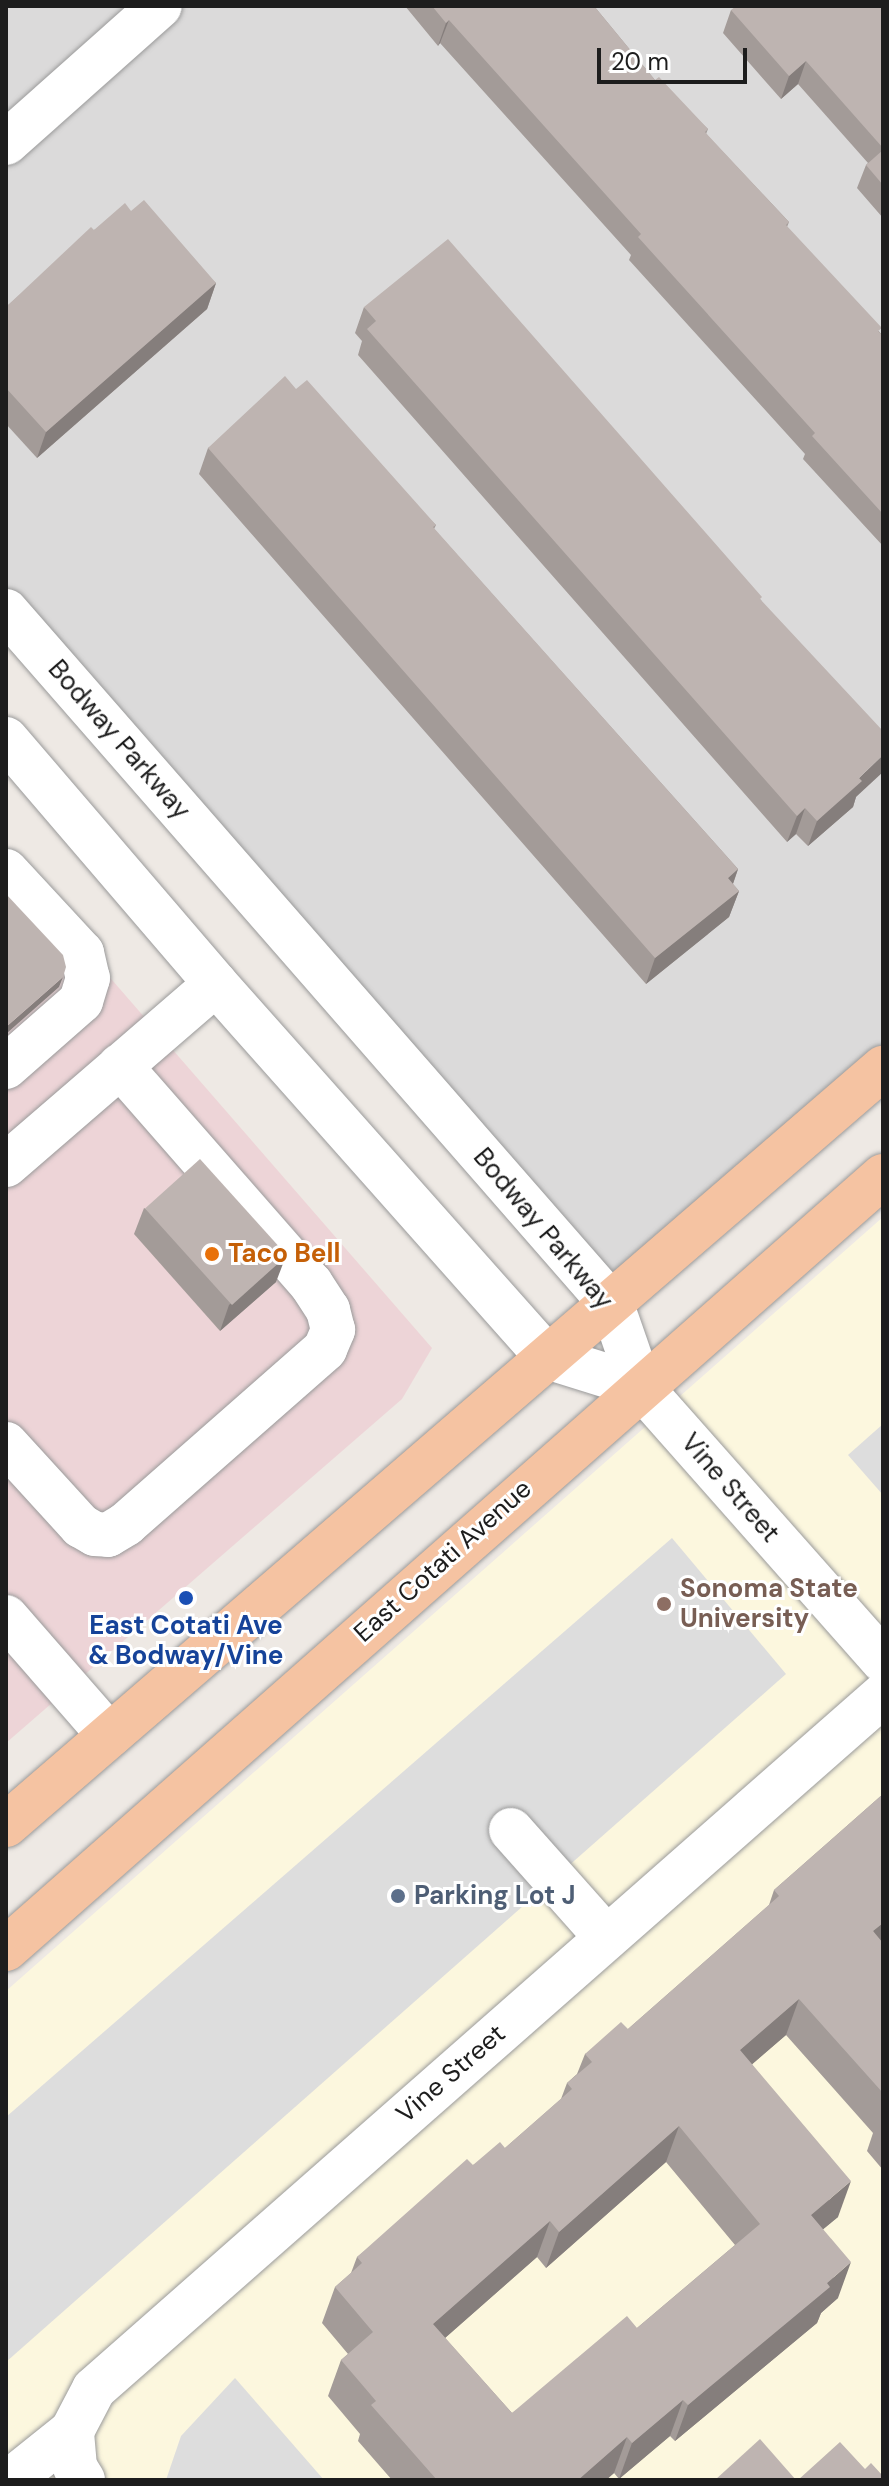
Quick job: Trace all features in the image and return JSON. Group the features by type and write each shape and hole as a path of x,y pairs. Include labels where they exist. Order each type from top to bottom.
{"main road":[{"path":"6,1825 883,1068"},
{"name":"East Cotati Avenue","path":"6,1949 640,1386 883,1176"}],"street":[{"path":"6,143 160,6"},
{"name":"Bodway Parkway","path":"6,611 612,1305 640,1386"},
{"path":"6,739 216,984 547,1357 640,1386"},
{"path":"6,871 82,953 88,978 81,1001 6,1067"},
{"path":"6,1165 216,984"},
{"path":"6,1444 81,1526 95,1534 108,1535 126,1524 325,1349 333,1330 328,1310 311,1284 120,1066"},
{"name":"Vine Street","path":"640,1386 883,1661"},
{"path":"7,1619 109,1735"},
{"name":"Vine Street","path":"72,2431 94,2389 883,1695"},
{"path":"511,1830 606,1937"},
{"path":"11,2480 72,2431"},
{"path":"72,2431 75,2467 83,2480"}],"shaded area":[{"path":"6,6 883,6 883,1068 612,1305 6,611"},
{"path":"6,858 432,1348 402,1399 6,1743"},
{"name":"Sonoma State University","path":"883,1217 883,2480 6,2480 6,1991"},
{"path":"883,1424 883,1495 848,1455"},
{"name":"Parking Lot J","path":"672,1538 786,1674 6,2362 6,2117"},
{"path":"235,2378 324,2480 166,2480 181,2436"}],"building":[{"path":"432,6 594,6 655,80 659,77 708,129 705,132 789,222 786,225 882,328 878,331 883,336 883,514 812,436 815,433 638,237 641,234 449,20 446,23"},
{"path":"736,6 883,6 883,148 806,61 789,76 731,10"},
{"path":"883,150 883,185 866,165"},
{"path":"144,200 216,283 46,432 6,388 6,307 91,227 94,230 125,203 131,211"},
{"path":"448,239 762,597 760,599 883,731 883,755 859,778 862,781 817,821 805,808 797,816 367,329 376,321 364,307"},
{"path":"285,376 296,389 307,380 436,525 433,527 738,869 728,878 739,891 655,958 208,448"},
{"path":"6,894 63,955 66,967 63,977 6,1027"},
{"name":"Taco Bell","path":"200,1159 287,1256 232,1305 145,1209"},
{"path":"883,1794 883,1923 873,1931 883,1943 883,2093 799,1999 740,2050 851,2181 811,2215 851,2262 827,2283 830,2287 688,2405 683,2400 632,2443 627,2437 578,2480 437,2480 371,2405 376,2401 341,2360 373,2332 335,2287 362,2263 357,2257 467,2159 473,2165 500,2142 505,2148 572,2089 567,2083 592,2062 585,2054 621,2022 628,2029 779,1896 774,1890","holes":["679,2126 760,2224 637,2328 627,2316 512,2413 433,2324 550,2221 559,2232"]},
{"path":"760,2439 796,2480 715,2480"},
{"path":"840,2442 865,2469 871,2463 883,2480 798,2480"}],"place":[{"name":"Taco Bell","path":"212,1254"},
{"name":"East Cotati Ave & Bodway/Vine","path":"186,1598"},
{"name":"Sonoma State University","path":"664,1604"},
{"name":"Parking Lot J","path":"398,1896"}]}
